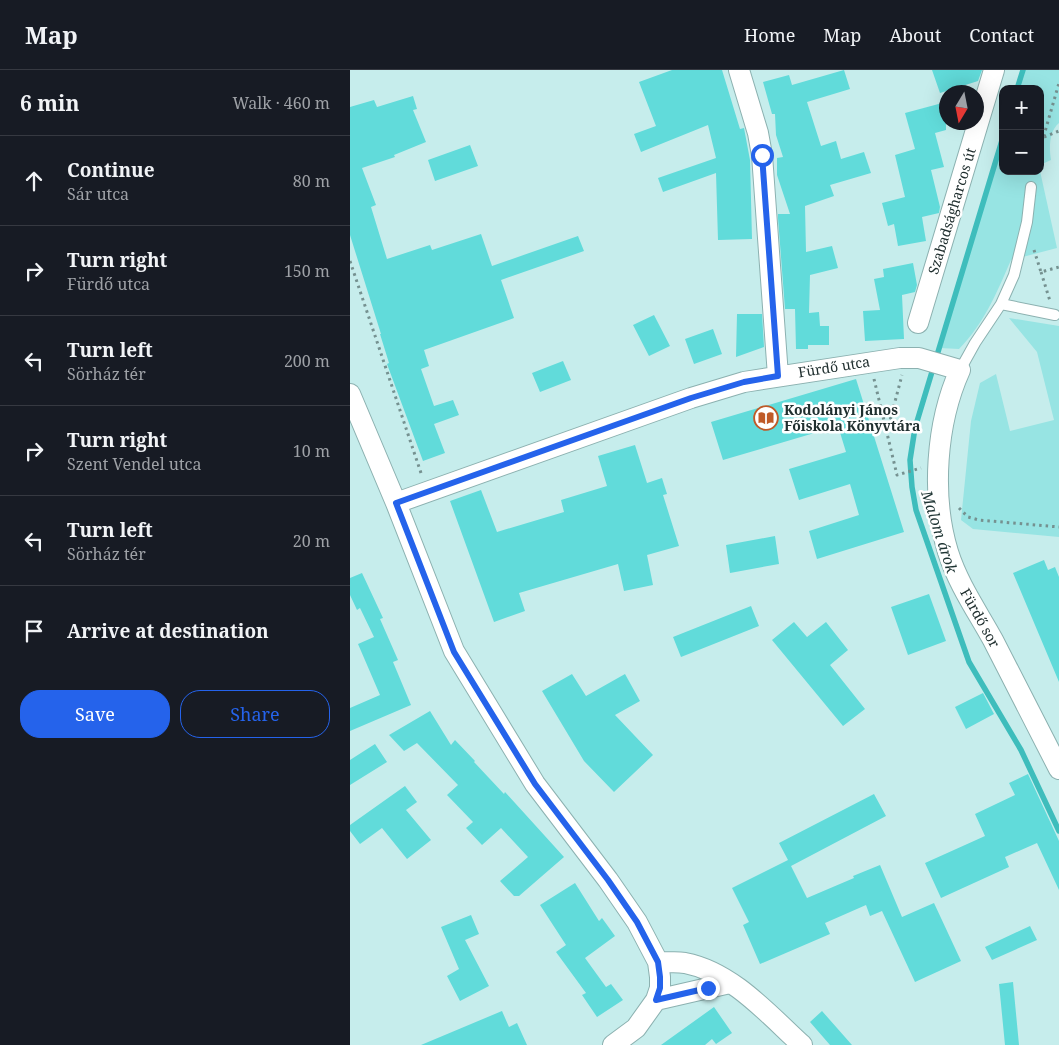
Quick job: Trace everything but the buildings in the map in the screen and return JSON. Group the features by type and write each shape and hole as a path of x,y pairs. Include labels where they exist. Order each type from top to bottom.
{"street":[{"path":"740,70 758,133 762,155 778,376"},
{"name":"Szabadságharcos út","path":"918,323 994,70"},
{"name":"Fürdő utca","path":"396,503 691,398 744,382 870,361 913,358 953,367"},
{"name":"Fürdő sor","path":"953,367 954,383 947,411 939,463 938,496 941,524 948,553 962,587 986,628 1059,769"},
{"path":"350,394 396,503 454,652 535,784 608,880 637,922 658,962 660,988 656,1000 636,1028 613,1045"},
{"path":"658,962 684,963 700,967 730,983 743,992 802,1045"},
{"path":"656,1000 730,983"}],"lane":[{"path":"953,367 975,343 1001,304 1014,275 1027,222 1031,187"},
{"path":"1001,304 1055,315"}],"path":[{"path":"1044,134 1059,83"},
{"path":"1044,137 1059,131"},
{"path":"1027,222 1041,272 1059,267"},
{"path":"350,261 428,492"},
{"path":"887,432 913,358"},
{"path":"870,361 897,475 924,467"},
{"path":"958,502 959,508 968,517 979,520 1059,528"}],"shaded area":[{"path":"1024,70 1059,70 1059,123 1053,130 1050,145 1051,160 1044,163 1044,85 1020,85"},
{"path":"999,154 999,175 1041,175 1057,248 1011,260 989,307 968,339 959,349 940,348"},
{"path":"1009,318 1059,326 1059,537 973,529 961,520 971,421 980,383 996,374 1010,431 1054,420 1037,352"}],"waterway":[{"name":"Malom árok","path":"1018,85 1023,70"},
{"name":"Malom árok","path":"999,150 915,428 910,460 912,487 916,510 969,662 1021,750 1059,831"}],"place":[{"name":"Kodolányi János Főiskola Könyvtára","path":"766,418"}],"route":[{"path":"708,988 656,1000 660,988 658,962 637,922 608,880 535,784 454,652 396,503 691,398 744,382 778,376 762,155"}]}
